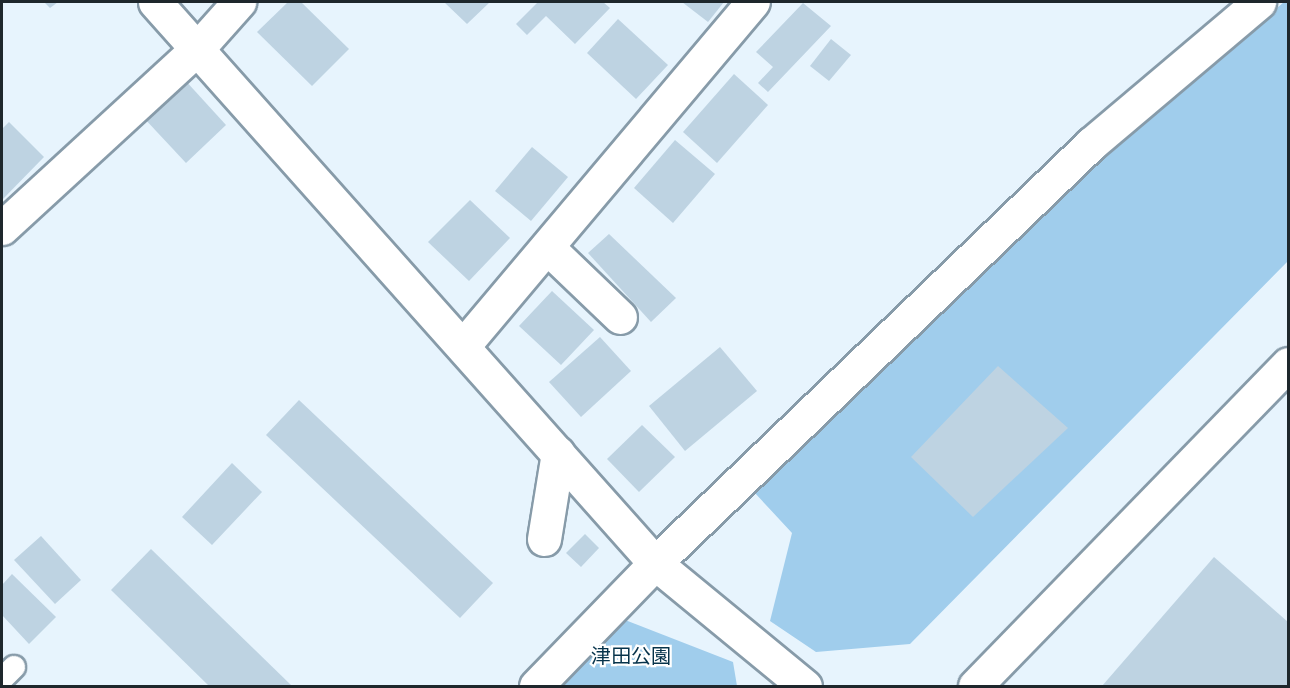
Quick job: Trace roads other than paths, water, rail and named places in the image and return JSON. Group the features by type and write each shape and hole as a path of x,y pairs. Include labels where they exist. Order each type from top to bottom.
{"street":[{"path":"155,2 655,563 805,687"},
{"path":"2,228 198,48 239,2"},
{"path":"463,346 753,2"},
{"path":"536,687 655,563 1091,144 1259,2"},
{"path":"547,247 620,317"},
{"path":"975,687 1288,364"},
{"path":"544,539 558,453"}],"park label":[{"name":"津田公園","path":"631,655"}]}
